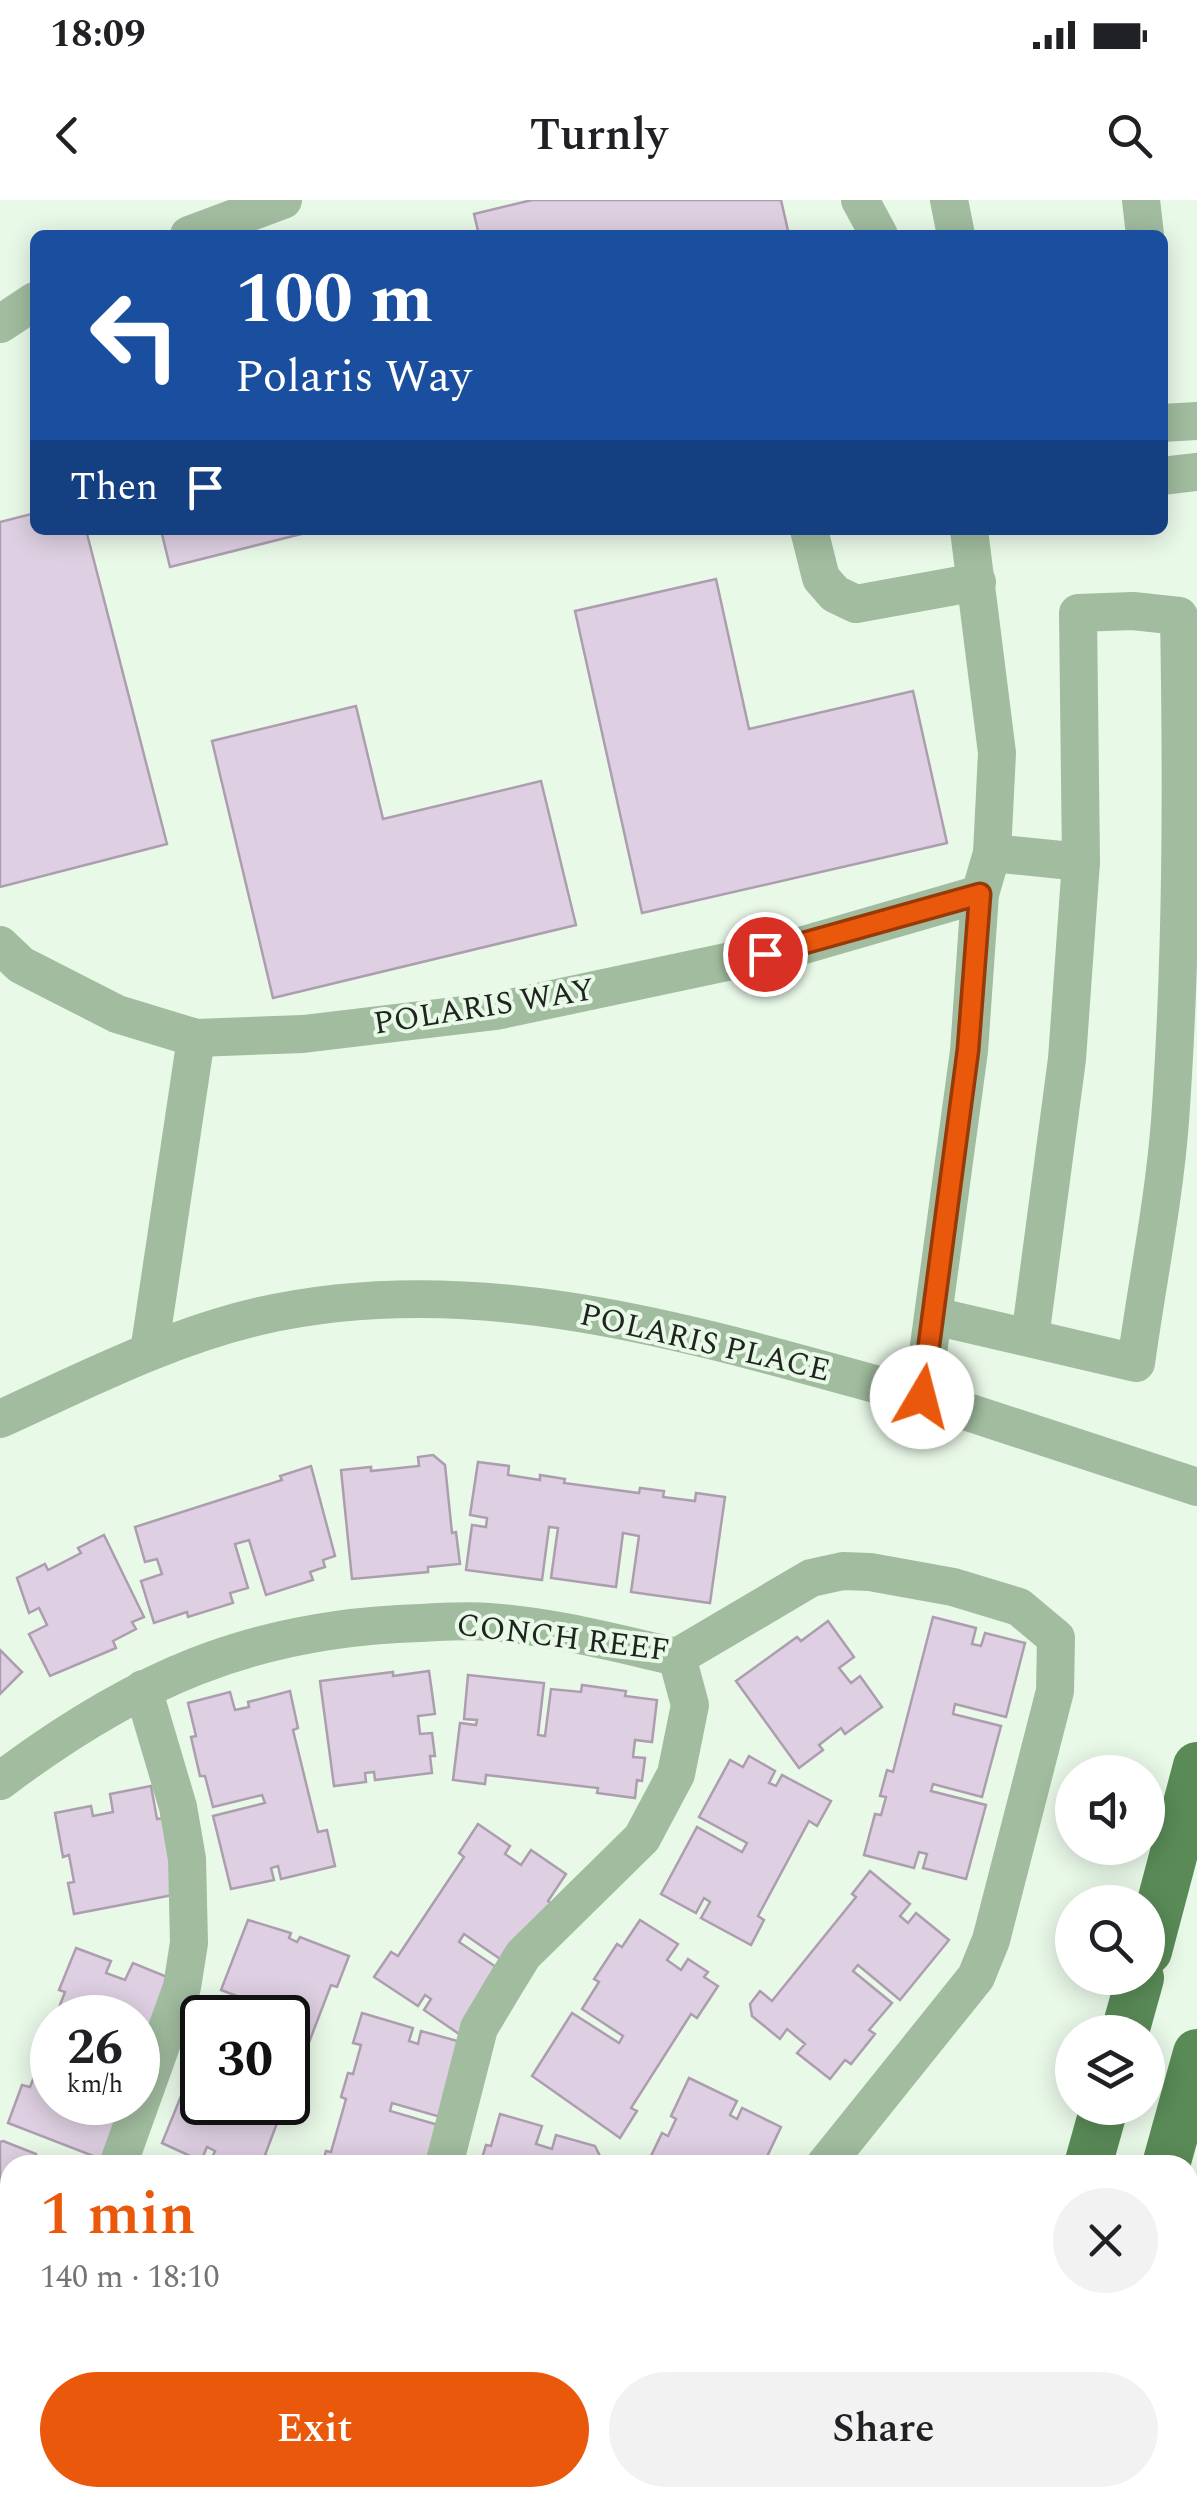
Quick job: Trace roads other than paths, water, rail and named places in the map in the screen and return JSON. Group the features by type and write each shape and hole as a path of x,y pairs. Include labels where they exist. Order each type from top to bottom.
{"main road":[{"path":"1165,1887 1197,1766"},
{"path":"1169,2155 1197,2053"},
{"path":"1091,2155 1099,2125"},
{"path":"1122,2155 1130,2125"}],"street":[{"path":"203,230 283,200"},
{"path":"860,200 876,230"},
{"path":"948,200 955,230"},
{"path":"1141,200 1144,230"},
{"path":"0,324 30,304"},
{"path":"1168,423 1197,421"},
{"path":"1168,475 1197,472"},
{"path":"810,535 820,578 835,594 856,604 976,582"},
{"path":"971,535 997,753 992,853 980,894 968,1050 922,1397 1197,1487"},
{"path":"934,1316 1136,1363 1170,1124 1182,748 1179,616 1078,613 1081,862 1066,1059 1030,1338"},
{"path":"992,853 1081,862"},
{"name":"POLARIS WAY","path":"0,945 21,964 117,1014 196,1038 304,1034 496,1011 797,948 980,894"},
{"path":"149,1352 196,1038"},
{"name":"POLARIS PLACE","path":"0,1419 149,1352 260,1316 366,1302 461,1300 556,1309 649,1324 922,1397"},
{"name":"CONCH REEF","path":"0,1780 70,1729 142,1689 210,1659 326,1630 384,1624 488,1622 596,1639 676,1658 811,1578 843,1571 953,1587 1019,1608 1056,1638 1054,1692 991,1940 976,1977 846,2155"},
{"path":"447,2155 479,2028 501,1991 523,1955 642,1838 676,1774 690,1706 676,1658"},
{"path":"122,2155 182,1987 189,1943 187,1859 178,1808 142,1689"}]}
